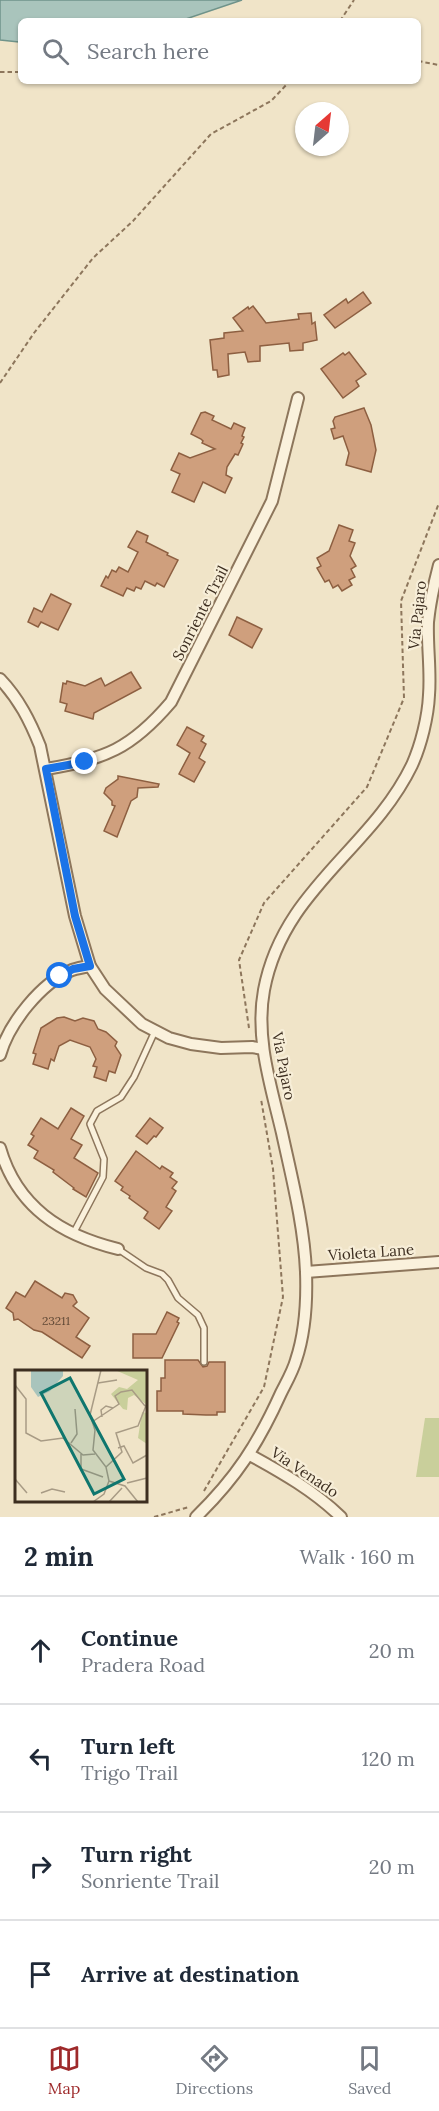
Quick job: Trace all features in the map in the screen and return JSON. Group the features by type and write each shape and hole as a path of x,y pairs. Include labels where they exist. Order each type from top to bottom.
{"street":[{"name":"Sonriente Trail","path":"46,769 85,762 107,755 151,726 171,702 272,501 298,398"},
{"name":"Via Pajaro","path":"196,1511 219,1494 250,1455 262,1434 296,1361 304,1316 306,1272 297,1198 258,1048 265,988 273,959 286,928 305,899 389,803 412,764 423,731 429,695 433,656 428,621 439,565"},
{"path":"0,680 18,702 40,746 75,916 90,966 105,989 142,1024 169,1038 191,1044 258,1048"},
{"path":"0,1054 10,1029 32,1000 60,976 73,969 90,966"},
{"path":"0,1148 8,1172 28,1200 54,1224 93,1243 118,1249"},
{"name":"Violeta Lane","path":"306,1272 439,1262"},
{"name":"Via Venado","path":"250,1455 313,1492 341,1517"}],"lane":[{"path":"73,1234 103,1178 104,1159 90,1124 96,1111 121,1097 134,1077 155,1031"},
{"path":"118,1249 146,1268 162,1274 178,1298 198,1315 204,1328 204,1362"}],"path":[{"path":"342,18 354,0"},
{"path":"421,62 439,65"},
{"path":"0,72 18,72"},
{"path":"0,383 34,333 93,258 133,221 211,134 271,100 287,84"},
{"path":"258,1048 239,960 264,903 367,787 404,698 401,601 439,503"},
{"path":"201,1496 264,1387 283,1298 273,1168 260,1091"},
{"path":"154,1517 196,1511"}],"green space":[{"path":"425,1418 439,1418 439,1477 416,1477"}],"water":[{"path":"0,0 242,0 189,18 18,18 18,42 0,40"}],"building":[{"path":"363,292 371,303 335,328 324,315 346,299 348,303"},
{"path":"253,306 266,323 299,319 298,314 311,313 312,324 315,322 317,340 303,343 303,350 290,351 289,343 260,346 260,361 248,362 245,352 228,354 229,375 218,377 217,370 213,370 210,340 224,338 224,333 243,331 233,318"},
{"path":"349,352 366,374 356,381 359,386 343,398 321,369 343,353 345,355"},
{"path":"364,408 371,425 376,450 371,472 346,465 349,453 343,436 334,439 331,429 335,428 333,421 335,417"},
{"path":"205,412 214,416 212,420 231,429 234,423 245,428 242,436 244,437 238,455 235,454 227,467 226,475 232,478 225,493 203,482 194,502 172,492 180,474 171,470 179,453 190,458 215,449 202,443 201,439 191,434 201,413"},
{"path":"339,525 353,530 349,541 355,543 350,556 356,566 351,569 355,577 349,580 352,585 342,591 338,585 333,588 329,580 325,582 317,568 321,566 317,558 329,551"},
{"path":"137,531 148,536 146,542 178,560 164,587 145,581 141,589 136,587 134,591 127,588 123,596 101,586 112,570 116,572 119,567 128,572 138,552 128,547"},
{"path":"51,594 71,604 58,630 41,622 38,627 28,622 34,608 42,612"},
{"path":"237,617 262,629 252,648 229,635"},
{"path":"131,672 141,688 94,713 93,719 65,711 67,704 60,702 63,683 66,684 67,681 85,686 101,678 105,686"},
{"path":"187,727 204,736 201,741 206,744 199,758 205,762 194,782 179,774 190,753 177,745"},
{"path":"118,776 159,784 158,787 138,788 137,797 131,801 117,837 104,831 115,806 104,793 106,788 118,779"},
{"path":"64,1017 75,1021 83,1018 94,1021 98,1029 106,1032 117,1042 115,1046 121,1055 115,1073 109,1071 106,1081 94,1077 97,1067 93,1066 96,1059 90,1047 70,1040 59,1046 54,1061 51,1059 48,1069 33,1064 36,1054 33,1053 41,1028 57,1018"},
{"path":"71,1108 84,1116 71,1139 82,1145 74,1158 98,1173 86,1197 73,1189 53,1172 54,1170 34,1158 38,1151 28,1145 34,1136 31,1134 41,1118 58,1129"},
{"path":"150,1118 163,1128 147,1144 136,1136"},
{"path":"136,1151 160,1169 162,1166 173,1173 170,1177 177,1182 172,1188 176,1191 166,1207 172,1211 159,1229 144,1218 148,1212 129,1198 130,1196 121,1190 123,1187 115,1181"},
{"path":"35,1281 62,1298 65,1293 73,1295 77,1302 73,1306 89,1318 76,1337 90,1346 82,1358 42,1332 34,1330 18,1319 14,1320 13,1313 6,1308 16,1292 25,1297"},
{"path":"167,1312 179,1318 177,1322 179,1323 162,1358 133,1358 133,1334 156,1334"},
{"path":"165,1360 198,1360 203,1367 209,1362 225,1362 225,1412 206,1415 183,1414 183,1411 157,1411 157,1391 161,1391 161,1378 165,1378"}],"route":[{"path":"60,976 73,969 90,966 75,916 46,769 85,762"}]}
